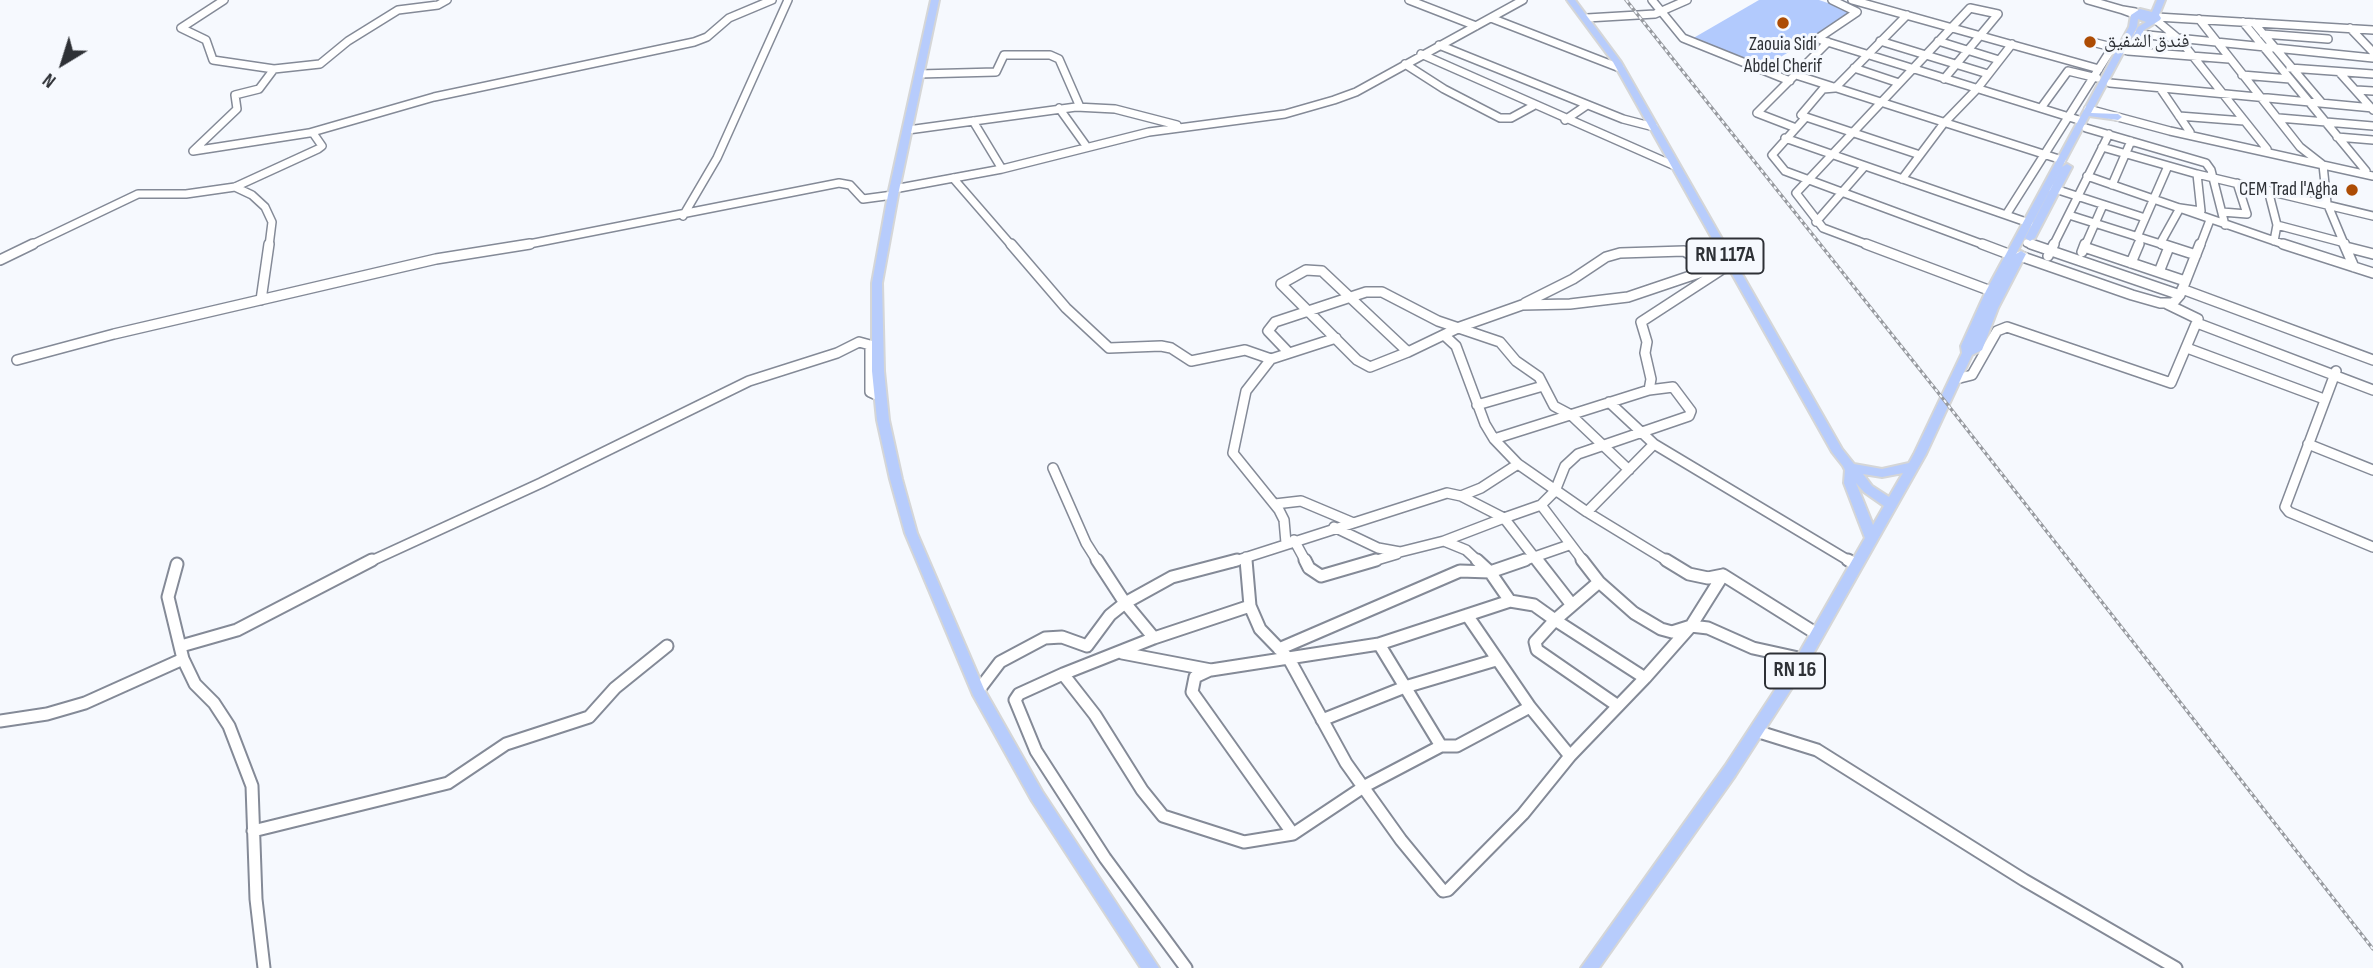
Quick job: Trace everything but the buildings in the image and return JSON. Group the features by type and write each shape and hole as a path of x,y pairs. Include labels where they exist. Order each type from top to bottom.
{"main road":[{"path":"935,0 893,192 877,283 881,397 896,479 911,533 978,691 1037,796 1151,968"},
{"name":"RN 117A","path":"1571,0 1587,18 1620,68 1728,267 1849,468 1873,494 1889,503"},
{"path":"2135,13 2151,0"},
{"name":"RN 16","path":"2120,50 2156,18 2161,0"},
{"path":"2135,13 2156,18"},
{"name":"RN 16","path":"1968,353 1976,350 2029,223 2052,188 2062,160 2094,109 2102,77 2136,21 2135,13"},
{"path":"2094,109 2118,116"},
{"name":"RN 16","path":"1589,968 1756,731 1802,659 1912,467 1968,353 1966,346 1991,291 2027,243 2084,124"},
{"path":"1871,537 1850,483 1849,468 1882,473 1912,467"}],"street":[{"path":"224,0 181,28 207,41 213,61 274,69 320,64 348,41 398,10 438,5 447,0"},
{"path":"274,69 259,89 235,95 237,109 193,151 309,133 434,97 694,42 707,37 729,18 772,0"},
{"path":"683,216 717,158 788,0"},
{"path":"1409,0 1476,26"},
{"path":"17,360 114,334 436,259 683,216 839,183 850,185 863,199 1185,126 1285,114 1356,92 1523,0"},
{"path":"1652,0 1685,39 1793,78 1835,88 2062,160"},
{"path":"1587,18 1662,13 1687,0"},
{"path":"1832,0 1857,12 1819,38 1828,42 2206,163 2213,178 2225,225"},
{"path":"1852,0 2012,44 2102,77"},
{"path":"2088,0 2135,13"},
{"path":"1944,79 1998,14 1972,7 1796,192 1816,222 1833,232 1991,291"},
{"path":"1907,15 1835,88 1823,89 1801,115 1920,155"},
{"path":"1491,18 1620,68"},
{"path":"2156,18 2373,30"},
{"path":"2156,18 2180,40 2267,149"},
{"path":"2199,19 2300,147 2321,163 2327,203 2354,267"},
{"path":"2243,22 2337,137 2371,173"},
{"path":"2254,23 2321,102"},
{"path":"2315,26 2345,56"},
{"path":"2350,28 2373,52"},
{"path":"2138,34 2277,51 2373,58"},
{"path":"2263,34 2328,39"},
{"path":"1880,41 1989,74"},
{"path":"1938,41 1999,60"},
{"path":"1796,128 1757,113 1828,42"},
{"path":"2092,42 2120,50 2229,59"},
{"path":"1902,179 1944,123 1977,89 2012,44"},
{"path":"1439,45 1632,123 1654,127"},
{"path":"2006,215 2068,117 2102,77 2120,50"},
{"path":"1421,54 1533,106 1675,166"},
{"path":"919,74 996,72 1004,55 1051,55 1059,59 1065,78 1080,107"},
{"path":"1405,64 1444,89 1500,118 1513,118 1533,106"},
{"path":"2280,67 2373,74"},
{"path":"1854,68 1899,82"},
{"path":"2041,108 2068,71 2160,88 2307,100 2372,109"},
{"path":"2339,72 2372,109"},
{"path":"2242,75 2290,79"},
{"path":"2160,88 2190,132"},
{"path":"2356,90 2373,91"},
{"path":"1565,120 1587,105"},
{"path":"908,130 1080,107 1115,109 1185,126"},
{"path":"1059,108 1087,147"},
{"path":"2118,116 2321,163"},
{"path":"2118,116 2371,173"},
{"path":"2179,116 2244,121"},
{"path":"1806,117 1772,155 1783,169 2016,256 2167,304 2198,321 2373,387"},
{"path":"2279,118 2373,125"},
{"path":"973,121 1002,169"},
{"path":"0,260 141,193 186,194 235,187 321,147 313,133 309,133"},
{"path":"2044,264 2109,134"},
{"path":"2337,137 2373,140"},
{"path":"1785,138 2029,223"},
{"path":"2112,185 2131,141"},
{"path":"2102,147 2197,174 2373,216"},
{"path":"2152,162 2157,148"},
{"path":"1816,222 1865,166"},
{"path":"2116,273 2127,261 2139,237 2168,166"},
{"path":"2180,208 2201,211 2197,174"},
{"path":"2087,176 2210,220 2373,273"},
{"path":"953,178 1027,265 1105,347 1161,346 1171,348 1191,361 1245,350 1271,359"},
{"path":"2222,212 2247,214 2237,183"},
{"path":"235,187 253,195 265,207 272,222 261,300"},
{"path":"2052,188 2145,218"},
{"path":"2268,190 2277,225 2274,241"},
{"path":"2078,260 2103,205"},
{"path":"2159,272 2164,245 2180,208"},
{"path":"2069,215 2196,255"},
{"path":"2167,304 2173,303 2182,288 2210,220"},
{"path":"2277,225 2373,254"},
{"path":"2027,243 2116,273 2182,288 2373,360"},
{"path":"2084,247 2159,272 2182,288"},
{"path":"1408,352 1322,271 1306,270 1281,286 1367,366 1408,352 1460,327 1522,304 1563,284 1606,257 1620,253 1684,251 1714,269"},
{"path":"2089,280 2095,266"},
{"path":"1522,304 1570,304 1628,297 1714,269 1728,267"},
{"path":"1649,390 1651,379 1645,354 1647,342 1641,322 1728,267"},
{"path":"1289,353 1268,329 1279,319 1379,291 1438,321 1500,342 1516,361 1539,377 1554,406 1572,415 1629,470"},
{"path":"1956,379 1972,375 1997,331 2007,327 2167,383 2174,381 2198,321"},
{"path":"1444,335 1456,346 1476,405 1494,439 1518,464 1587,512 1689,574 1708,578 1723,575 1816,634"},
{"path":"1336,338 1271,359 1246,391 1234,453 1275,504 1284,520 1290,542 1309,568 1321,576 1444,541 1541,505 1555,491 1565,466 1573,457 1602,443 1688,416 1691,412 1672,386 1649,390 1494,439"},
{"path":"0,721 47,714 85,703 182,652 237,629 392,550 541,483 749,381 837,353 859,342 870,345 870,392 881,397"},
{"path":"2187,348 2325,400"},
{"path":"2335,373 2286,510 2373,547"},
{"path":"1476,405 1543,387"},
{"path":"1609,402 1654,444 1855,564"},
{"path":"1587,512 1654,444"},
{"path":"2308,444 2373,470"},
{"path":"1461,496 1481,488 1518,464"},
{"path":"1053,468 1086,543 1125,603 1154,638"},
{"path":"978,691 1000,662 1045,638 1062,637 1081,646 1092,643 1110,615 1125,603 1172,577 1246,557 1447,493 1461,496 1504,518 1538,557 1572,605"},
{"path":"1275,504 1301,501 1350,522"},
{"path":"1541,505 1599,582 1634,613 1661,629 1672,632 1691,626 1727,634 1769,654 1802,659"},
{"path":"1334,527 1378,548 1401,552"},
{"path":"1444,541 1466,550 1490,572 1510,601"},
{"path":"1279,649 1460,571 1490,572 1569,545"},
{"path":"1246,557 1250,606 1260,629 1289,659 1346,763 1401,840 1443,891 1448,890 1523,814 1570,756 1645,678 1691,626 1723,575"},
{"path":"177,564 168,597 182,652 195,684 214,703 229,726 252,786 264,968"},
{"path":"1599,582 1555,621 1534,646 1618,706"},
{"path":"1293,834 1192,692 1195,677 1211,670 1379,643 1510,601 1534,605 1645,678"},
{"path":"1185,968 1105,858 1036,751 1015,707 1019,694 1063,674 1122,653 1154,638 1250,606"},
{"path":"1467,615 1530,707 1570,756"},
{"path":"1379,643 1441,746"},
{"path":"253,831 448,783 506,744 589,717 615,688 667,646"},
{"path":"1122,653 1211,670"},
{"path":"1322,720 1405,687 1496,660"},
{"path":"1063,674 1095,715 1142,790 1163,816 1244,842 1265,841 1293,834 1365,786 1441,746 1457,746 1530,707"},
{"path":"1756,731 1817,750 2013,873 2176,968"}],"shaded area":[{"path":"1759,0 1819,0 1854,12 1761,69 1690,40"}],"railway":[{"path":"1626,0 1944,400 2373,949"}],"place":[{"name":"Zaouia Sidi Abdel Cherif","path":"1783,23"},
{"name":"فندق الشفيق","path":"2090,42"},
{"name":"CEM Trad l'Agha","path":"2352,190"}]}
